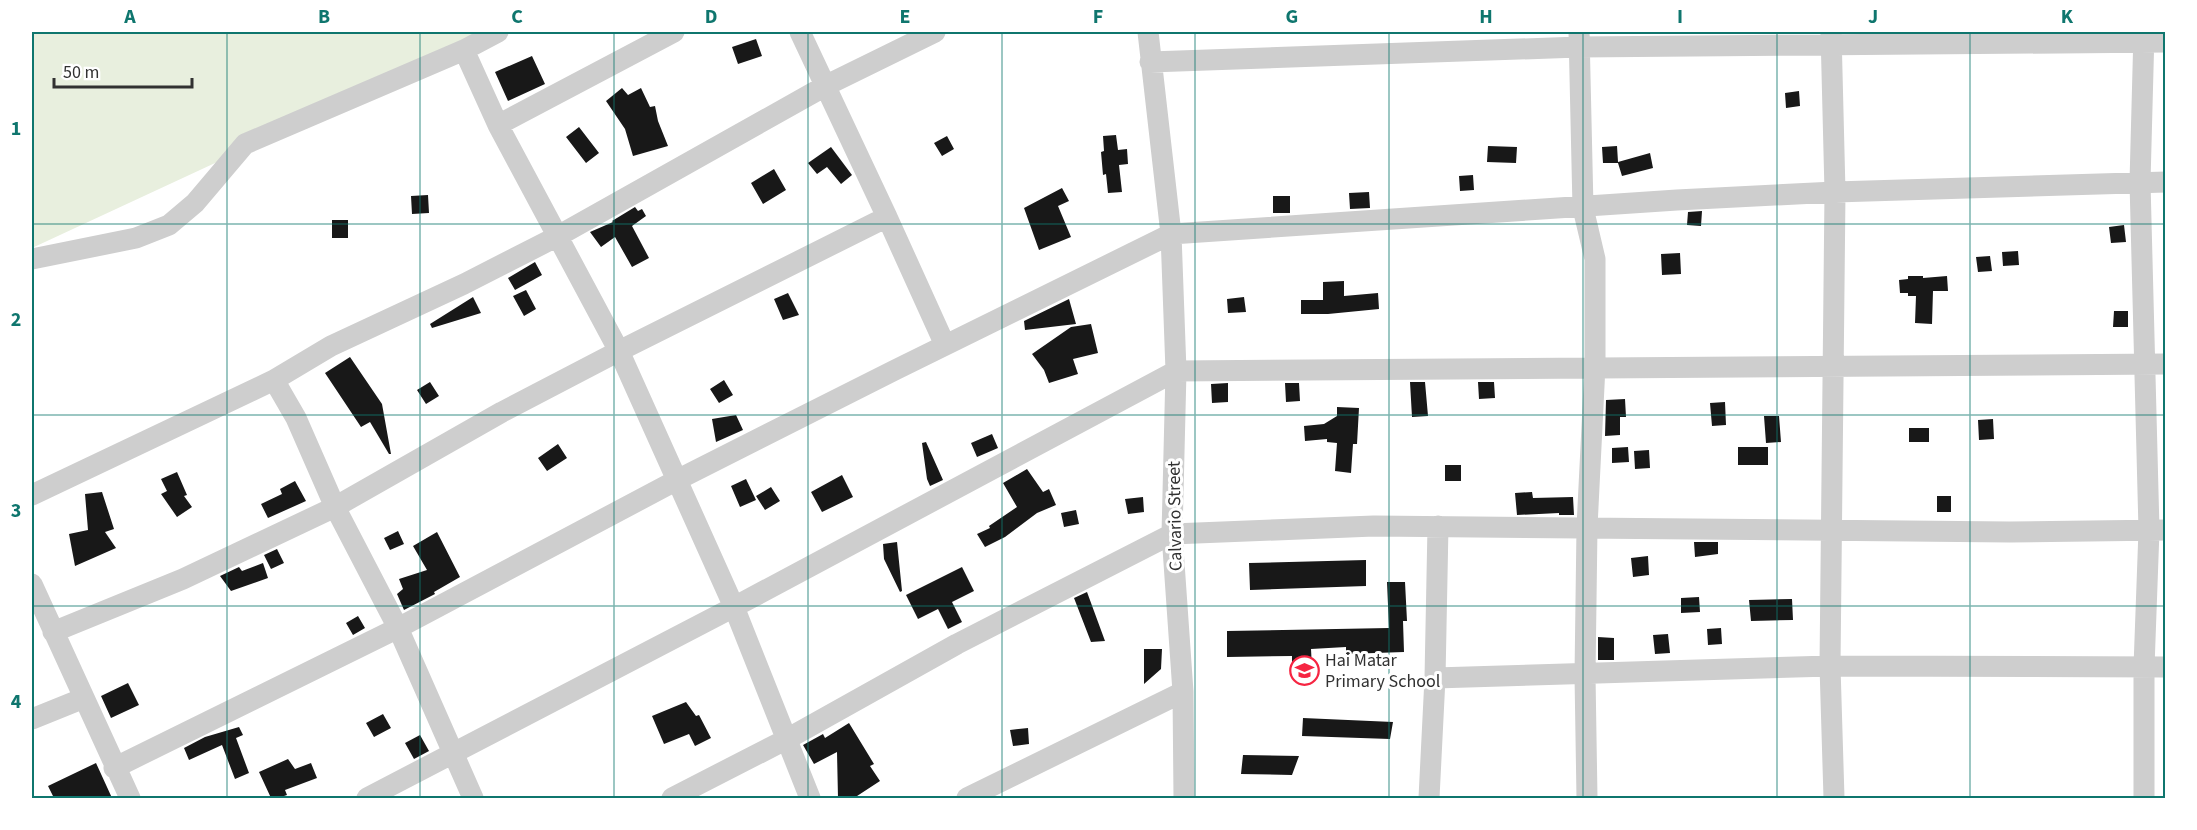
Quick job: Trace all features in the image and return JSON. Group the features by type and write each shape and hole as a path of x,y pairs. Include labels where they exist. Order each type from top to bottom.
{"street":[{"path":"32,259 136,238 169,225 195,203 245,144 464,50 498,32"},
{"path":"498,124 674,32"},
{"path":"800,32 827,85 945,345"},
{"path":"32,495 274,380 332,346 464,284 558,236 827,85 935,32"},
{"name":"Calvario Street","path":"1148,32 1171,234 1176,371 1172,534 1183,692 1184,798"},
{"path":"1150,62 1579,39 2144,37 2166,42"},
{"path":"2144,37 2140,183 2155,364 2157,530 2144,667 2144,798"},
{"path":"1831,38 1835,192 1830,666 1834,798"},
{"path":"1579,39 1583,208 1595,259 1594,366 1587,527 1585,675 1587,798"},
{"path":"464,50 498,124 619,351 734,607 810,798"},
{"path":"114,768 398,628 677,480 1171,234 1677,200 1835,192 2166,182"},
{"path":"53,632 183,579 335,507 502,412 887,217"},
{"path":"367,798 734,607 1176,371 1594,366 1832,368 2155,364"},
{"path":"274,380 296,418 335,507 398,628 473,798"},
{"path":"672,798 787,739 957,644 1172,534 1374,526 2010,532 2157,530"},
{"path":"1429,798 1436,678 1438,526"},
{"path":"32,584 114,768 130,798"},
{"path":"1436,678 1830,666 2166,667"},
{"path":"967,798 1183,692"},
{"path":"32,719 84,698"}],"green space":[{"path":"32,32 497,32 32,248"}],"building":[{"path":"756,39 762,56 738,64 732,47"},
{"path":"532,56 545,84 508,101 495,72"},
{"path":"622,88 628,95 641,88 650,107 655,106 668,146 633,156 625,129 606,101"},
{"path":"1799,91 1800,106 1786,108 1785,93"},
{"path":"579,127 599,153 586,163 566,137"},
{"path":"1116,135 1118,150 1127,149 1128,164 1119,165 1122,192 1108,193 1106,174 1103,175 1101,152 1104,151 1103,136"},
{"path":"947,136 954,149 942,156 934,143"},
{"path":"1488,146 1517,147 1516,163 1487,162"},
{"path":"1617,146 1618,162 1650,153 1653,168 1622,176 1618,163 1603,163 1602,147"},
{"path":"831,147 852,175 841,184 827,167 817,174 808,163"},
{"path":"774,169 786,190 763,204 751,183"},
{"path":"1473,175 1474,190 1460,191 1459,176"},
{"path":"1062,188 1069,201 1058,206 1071,237 1039,250 1024,208"},
{"path":"1369,192 1370,208 1350,209 1349,193"},
{"path":"428,195 429,213 412,214 411,196"},
{"path":"1273,196 1290,196 1290,213 1273,213"},
{"path":"635,207 638,211 642,209 646,216 632,226 649,258 632,267 615,237 601,247 590,232 613,222"},
{"path":"1702,211 1701,226 1687,225 1688,212"},
{"path":"332,220 348,220 348,238 332,238"},
{"path":"2124,225 2126,242 2111,243 2109,227"},
{"path":"2018,251 2019,265 2003,266 2002,252"},
{"path":"1680,253 1681,274 1662,275 1661,254"},
{"path":"1990,256 1992,271 1978,272 1976,257"},
{"path":"535,262 542,275 515,290 508,278"},
{"path":"1908,276 1923,276 1923,278 1947,276 1948,291 1933,291 1932,324 1915,323 1916,296 1900,293 1899,280 1908,279"},
{"path":"1344,281 1344,296 1378,293 1379,309 1301,314 1301,300 1323,300 1323,282"},
{"path":"526,290 536,309 524,316 513,296"},
{"path":"788,293 799,315 783,320 774,299"},
{"path":"473,297 481,313 432,328 430,324"},
{"path":"1244,297 1246,312 1228,313 1227,299"},
{"path":"1069,299 1076,324 1025,330 1024,321"},
{"path":"2114,311 2128,311 2128,327 2113,327"},
{"path":"1091,324 1098,353 1073,359 1078,374 1049,383 1044,370 1032,354 1071,327"},
{"path":"350,357 382,404 391,454 370,422 361,427 325,373"},
{"path":"724,380 733,395 719,403 710,389"},
{"path":"430,382 439,396 426,404 417,390"},
{"path":"1410,382 1425,382 1428,416 1412,417"},
{"path":"1478,382 1494,382 1495,398 1479,399"},
{"path":"1228,383 1228,402 1212,403 1211,384"},
{"path":"1285,383 1299,383 1300,401 1286,402"},
{"path":"1625,399 1626,417 1620,417 1620,435 1605,436 1606,400"},
{"path":"1725,402 1726,425 1712,426 1710,403"},
{"path":"1337,407 1359,408 1357,444 1353,444 1351,473 1335,471 1337,443 1327,442 1327,439 1305,441 1304,426 1324,424 1337,416"},
{"path":"736,415 743,430 716,442 712,419"},
{"path":"1764,416 1779,416 1781,442 1766,443"},
{"path":"1993,419 1994,439 1979,440 1978,420"},
{"path":"1909,428 1929,428 1929,442 1909,442"},
{"path":"992,434 998,448 977,457 971,443"},
{"path":"926,442 943,480 930,486 922,443"},
{"path":"558,444 567,458 547,471 538,458"},
{"path":"1628,447 1629,462 1612,463 1612,448"},
{"path":"1738,447 1768,447 1768,465 1738,465"},
{"path":"1649,450 1650,468 1635,469 1634,451"},
{"path":"1445,465 1461,465 1461,481 1445,481"},
{"path":"1027,469 1043,492 1049,489 1056,505 1037,513 1005,537 985,547 977,534 990,528 989,526 1017,507 1003,483"},
{"path":"177,472 187,495 184,496 192,507 177,517 161,494 167,491 161,479"},
{"path":"842,475 853,497 822,512 811,492"},
{"path":"746,479 756,500 740,507 731,486"},
{"path":"295,481 306,501 268,518 261,504 282,494 280,489"},
{"path":"771,487 780,501 765,510 756,496"},
{"path":"102,492 114,529 105,532 116,548 75,566 69,534 88,530 85,494"},
{"path":"1532,492 1533,498 1573,497 1574,515 1559,515 1559,513 1517,515 1515,493"},
{"path":"1937,496 1951,496 1951,512 1937,512"},
{"path":"1143,497 1144,512 1128,514 1125,499"},
{"path":"1076,510 1079,524 1064,527 1061,513"},
{"path":"398,531 404,544 390,550 384,538"},
{"path":"437,532 460,577 434,592 435,594 404,610 397,594 403,589 399,579 427,570 413,546"},
{"path":"897,542 902,591 900,592 884,559 883,544"},
{"path":"1694,542 1718,542 1718,554 1695,557"},
{"path":"277,549 284,563 271,569 264,555"},
{"path":"1648,556 1649,575 1633,577 1631,558"},
{"path":"1366,560 1366,586 1250,590 1249,563"},
{"path":"263,563 268,578 231,591 220,576 239,567 242,571"},
{"path":"962,567 974,591 952,602 962,622 948,629 938,609 918,619 906,595"},
{"path":"1387,582 1405,582 1407,621 1403,621 1404,652 1346,654 1346,647 1311,649 1312,668 1292,668 1292,656 1227,657 1227,631 1389,628"},
{"path":"1087,592 1105,641 1091,642 1074,598"},
{"path":"1699,597 1700,612 1681,613 1681,598"},
{"path":"1792,599 1793,620 1751,621 1749,600"},
{"path":"358,616 365,628 353,635 346,623"},
{"path":"1721,628 1722,644 1708,645 1707,629"},
{"path":"1668,634 1670,653 1655,654 1653,635"},
{"path":"1598,637 1614,638 1614,660 1598,660"},
{"path":"1144,649 1162,649 1161,669 1144,684"},
{"path":"128,683 139,705 111,718 101,696"},
{"path":"686,702 696,716 699,715 711,738 695,746 689,734 664,744 652,716"},
{"path":"383,714 391,728 374,737 366,723"},
{"path":"1303,718 1393,722 1390,739 1302,736"},
{"path":"849,723 874,764 870,766 880,781 854,798 838,798 837,752 814,764 803,745 823,734 825,738"},
{"path":"239,727 243,735 236,738 249,773 235,779 222,745 189,760 184,748 205,737"},
{"path":"1028,728 1029,744 1013,746 1010,730"},
{"path":"420,735 429,751 414,759 405,743"},
{"path":"1243,755 1299,756 1292,775 1241,774"},
{"path":"288,759 295,769 311,763 317,778 285,790 287,795 271,798 259,772"},
{"path":"96,763 112,798 54,798 48,786"}],"place":[{"name":"Hai Matar Primary School","path":"1304,670"}]}
